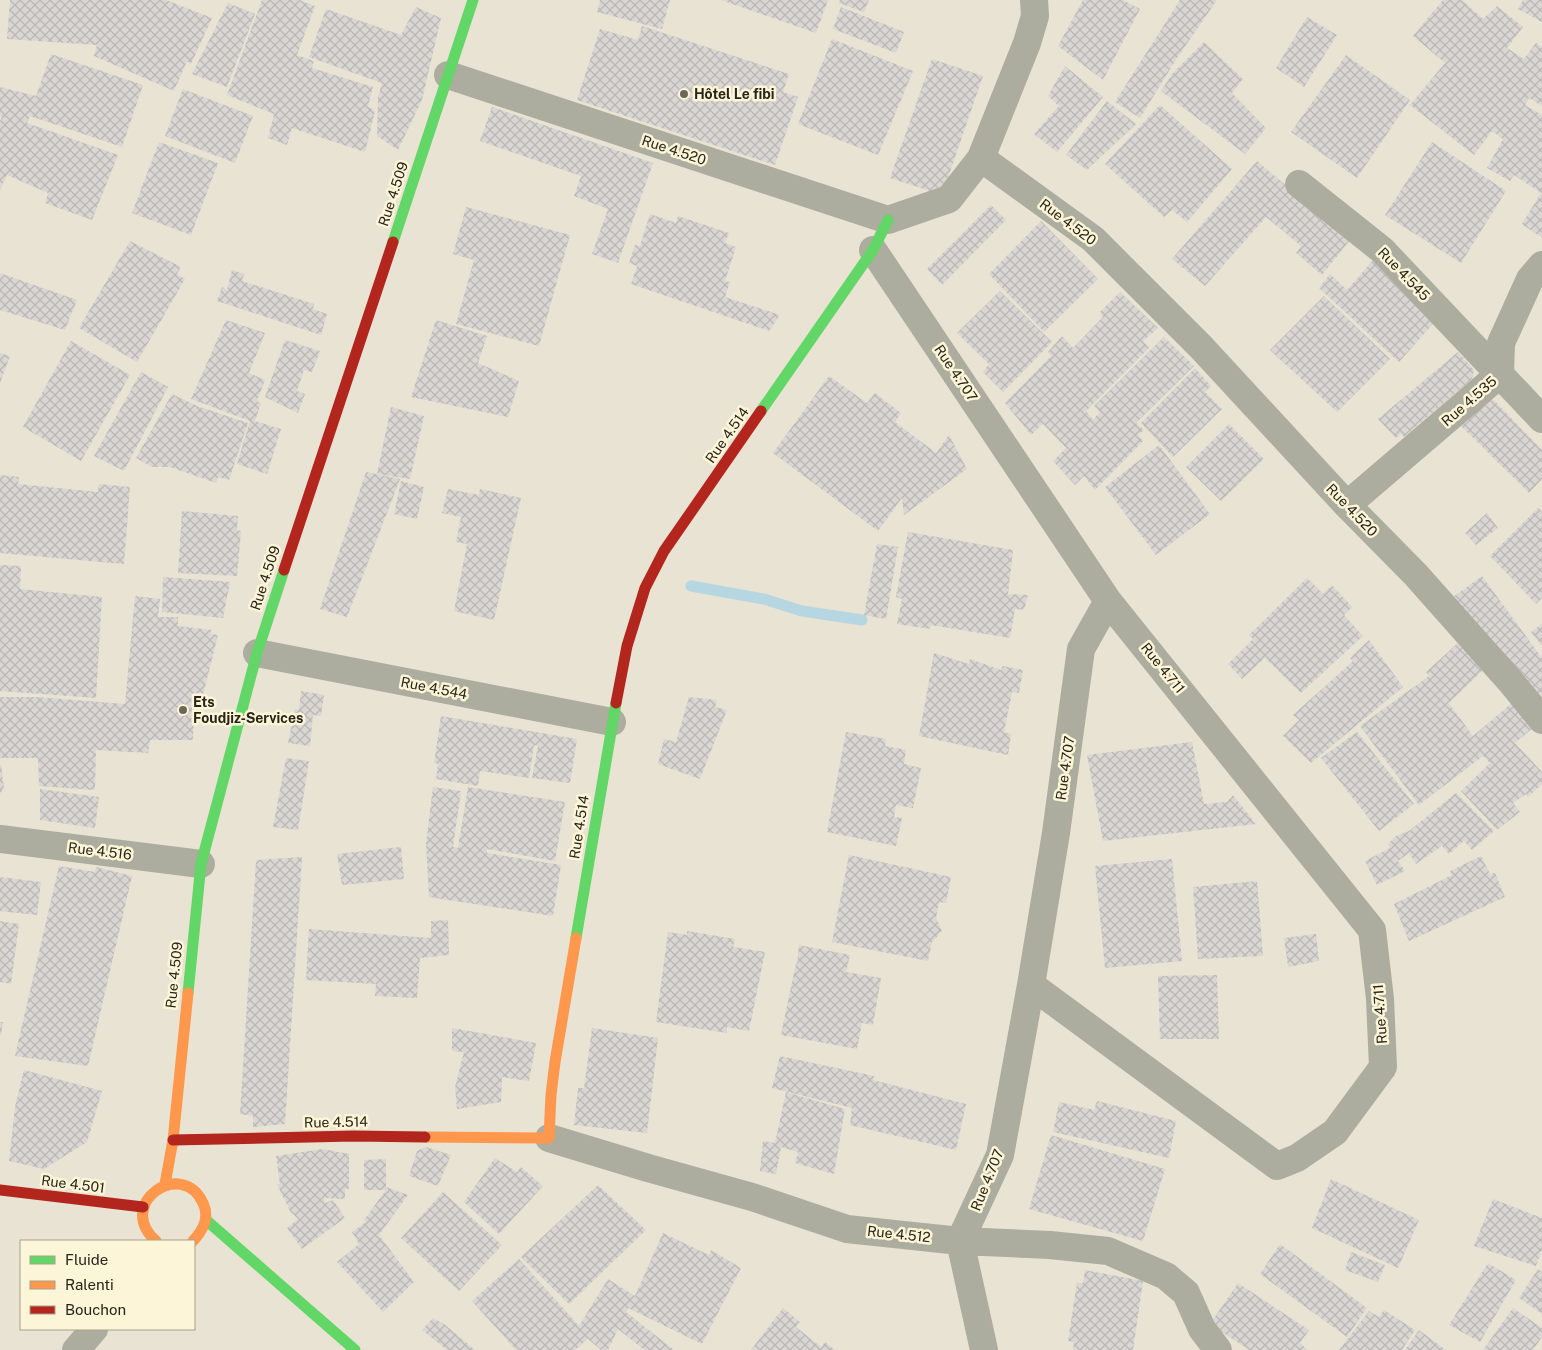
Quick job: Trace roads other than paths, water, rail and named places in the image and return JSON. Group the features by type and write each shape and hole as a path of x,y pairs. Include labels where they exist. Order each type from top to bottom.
{"street":[{"name":"Rue 4.509","path":"165,1184 173,1140 201,864 256,653 473,0"},
{"path":"888,220 949,199 981,158 1027,43 1035,16 1034,0"},
{"name":"Rue 4.520","path":"448,75 888,220"},
{"name":"Rue 4.520","path":"981,158 1093,239 1201,347 1347,505 1416,575 1511,682 1542,720"},
{"name":"Rue 4.545","path":"1299,184 1382,250 1542,419"},
{"name":"Rue 4.514","path":"173,1140 354,1136 549,1138 555,1062 612,722 626,646 645,588 664,551 873,250 888,220"},
{"name":"Rue 4.707","path":"873,250 1108,601 1081,649 1056,833 1000,1155 960,1241"},
{"name":"Rue 4.535","path":"1347,505 1500,374 1501,343 1530,279 1542,265"},
{"name":"Rue 4.711","path":"1031,985 1277,1166 1297,1158 1335,1132 1383,1067 1380,999 1372,930 1108,601"},
{"name":"Rue 4.544","path":"256,653 612,722"},
{"name":"Rue 4.516","path":"0,839 201,864"},
{"name":"Rue 4.512","path":"549,1138 752,1197 847,1229 960,1241 1050,1245 1108,1251 1166,1276 1186,1293 1202,1329 1218,1350"},
{"path":"155,1240 148,1235 143,1222 143,1207 152,1193 165,1184 179,1183 192,1188 202,1197 207,1210 206,1220 200,1236 194,1240"},
{"name":"Rue 4.501","path":"0,1190 143,1207"},
{"path":"206,1220 355,1350"},
{"path":"960,1241 984,1350"},
{"path":"76,1350 93,1330"}],"waterway":[{"path":"691,586 764,599 802,611 862,620"}],"place":[{"name":"Hôtel Le fibi","path":"684,94"},
{"name":"Ets Foudjiz-Services","path":"183,710"}]}
